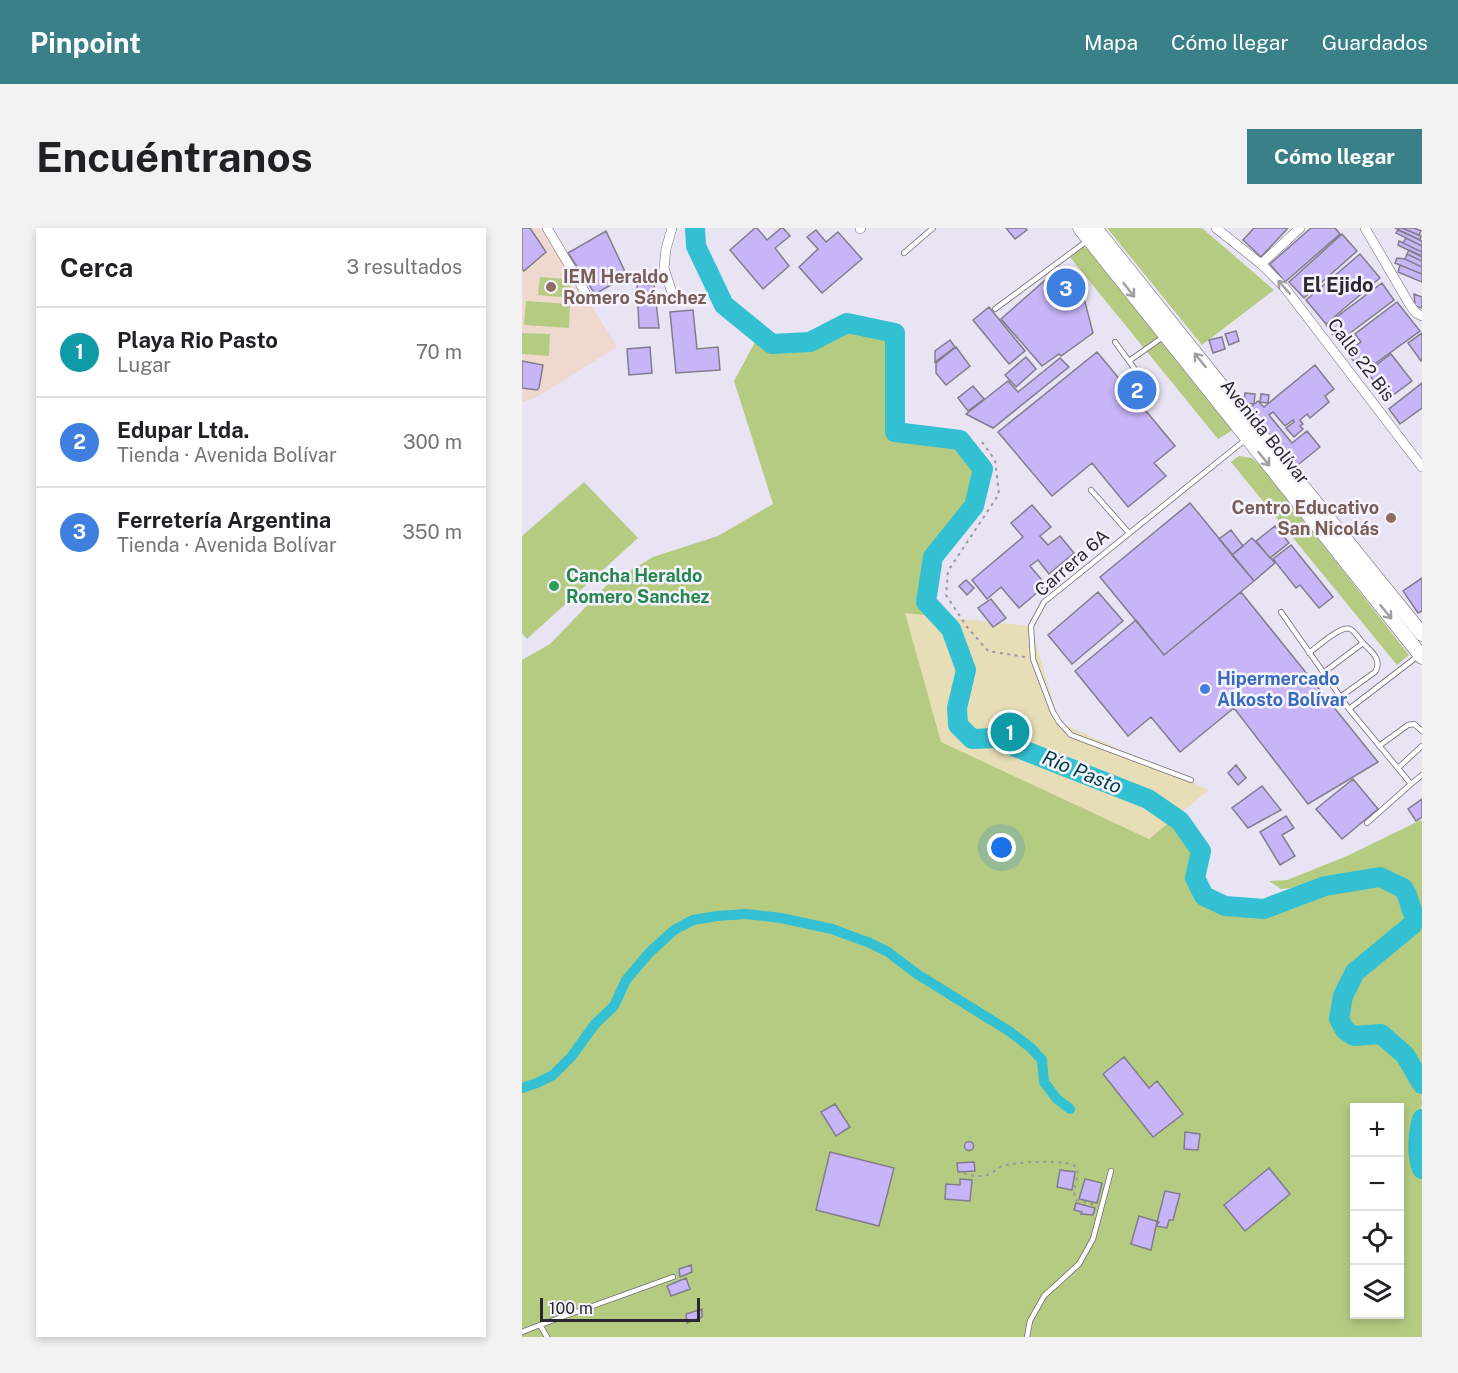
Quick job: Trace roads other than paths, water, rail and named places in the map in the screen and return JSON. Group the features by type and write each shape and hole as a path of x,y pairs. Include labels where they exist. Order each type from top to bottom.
{"main road":[{"name":"Avenida Bolívar","path":"1080,228 1092,234 1239,408 1422,634"},
{"name":"Avenida Bolívar","path":"1092,234 1165,335 1421,656"}],"street":[{"path":"548,228 585,292"},
{"path":"672,228 664,268 672,293"},
{"name":"Calle 22 Bis","path":"1216,228 1261,264 1285,288 1422,466"},
{"path":"1261,264 1300,228"},
{"path":"1365,228 1410,305 1416,313 1422,316"}],"lane":[{"path":"903,253 933,228"},
{"path":"995,309 1092,234"},
{"path":"1129,361 1165,335"},
{"path":"1115,342 1147,386"},
{"name":"Carrera 6A","path":"1191,780 1071,735 1053,712 1033,659 1031,626 1044,602 1247,438"},
{"path":"1091,490 1129,533"},
{"path":"1281,612 1349,709 1411,784"},
{"path":"1309,653 1344,628 1352,630 1373,653 1378,661 1378,668 1340,697"},
{"path":"1323,673 1363,643"},
{"path":"1349,709 1421,656"},
{"path":"1379,746 1408,725 1414,724 1422,730"},
{"path":"1398,768 1422,746"},
{"path":"1367,824 1422,775"},
{"path":"1027,1337 1030,1321 1044,1296 1079,1264 1093,1239 1111,1171"},
{"path":"522,1332 673,1276"},
{"path":"540,1325 547,1337"}],"waterway":[{"name":"Río Pasto","path":"695,228 696,246 724,305 772,344 810,342 847,323 895,333 895,432 960,440 983,469 974,506 933,557 926,602 951,629 966,670 957,708 958,725 972,739 995,738 1148,799 1180,821 1201,851 1195,878 1204,896 1225,906 1264,909 1325,886 1380,877 1403,888 1415,919 1412,925 1355,972 1343,996 1339,1019 1345,1030 1354,1036 1381,1034 1405,1055 1422,1084"},
{"path":"522,1088 553,1075 571,1057 595,1024 614,1006 626,980 649,953 674,930 693,920 746,914 781,918 832,929 888,952 917,974 1009,1031 1031,1048 1042,1060 1044,1082 1057,1099 1070,1109"},
{"name":"Río Pasto","path":"1422,1119 1418,1144 1422,1169"}],"place":[{"name":"IEM Heraldo Romero Sánchez","path":"551,287"},
{"name":"Ferretería Argentina","path":"1066,288"},
{"name":"Edupar Ltda.","path":"1137,390"},
{"name":"Centro Educativo San Nicolás","path":"1391,518"},
{"name":"Cancha Heraldo Romero Sanchez","path":"554,586"},
{"name":"Hipermercado Alkosto Bolívar","path":"1205,689"},
{"name":"Playa Rio Pasto","path":"1010,732"}],"district":[{"name":"El Ejido","path":"1338,285"}]}
